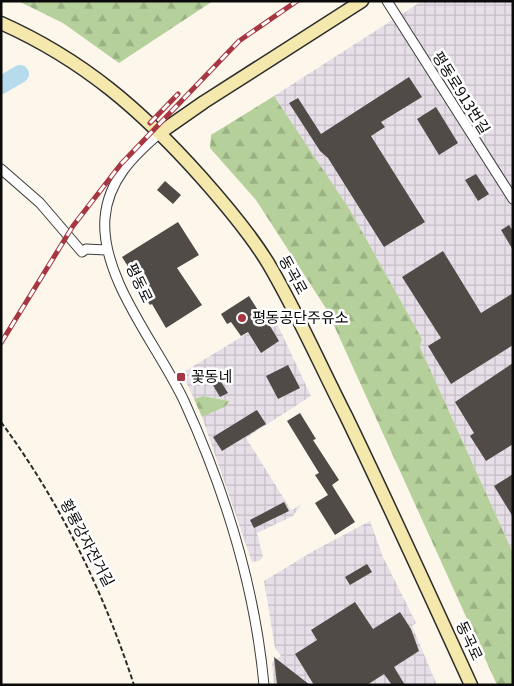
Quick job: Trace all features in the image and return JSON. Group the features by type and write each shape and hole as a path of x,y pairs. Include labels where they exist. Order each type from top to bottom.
{"main road":[{"name":"평동로","path":"161,132 204,102 362,1"},
{"name":"동곡로","path":"1,23 56,50 92,74 161,132 232,212 267,262 292,308 374,474 471,685"}],"street":[{"name":"평동로913번길","path":"387,1 513,199"},
{"name":"평동로","path":"161,132 128,162 114,184 105,217 106,250 120,285 184,401 210,462 233,532 260,644 264,685"},
{"path":"1,169 40,203 82,252 86,249 106,250"}],"path":[{"name":"황룡강자전거길","path":"1,422 68,526 98,585 118,633 134,685"}],"shaded area":[{"path":"422,1 513,1 513,553 420,347 422,339 350,210 274,96"},
{"path":"274,317 311,396 246,438 291,510 301,505 293,516 257,533 263,557 259,561 252,562 202,417 230,401 203,396 194,399 182,373"},
{"path":"370,521 383,557 416,623 412,626 437,685 274,685 272,662 281,656 275,648 264,581 315,550"}],"green space":[{"path":"18,1 213,1 119,63 63,23"},
{"path":"274,96 350,210 422,339 420,347 513,553 513,685 497,685 327,310 256,200 210,148 211,135"},
{"path":"203,396 230,401 224,407 202,417 194,399"}],"building":[{"path":"409,77 422,97 381,122 385,127 371,136 425,222 384,247 328,158 320,151 289,103 298,98 321,134"},
{"path":"436,107 458,143 439,155 417,119"},
{"path":"476,174 489,194 478,201 465,180"},
{"path":"165,181 181,195 173,204 157,190"},
{"path":"178,222 199,255 177,268 202,305 166,328 152,304 150,305 144,296 146,295 122,257"},
{"path":"509,225 513,231 513,250 501,230"},
{"path":"443,251 481,313 513,293 513,345 451,384 428,346 441,338 402,277"},
{"path":"249,296 259,312 261,311 279,341 261,353 248,332 241,336 231,322 227,324 221,314"},
{"path":"513,363 513,444 486,461 470,436 474,433 455,402"},
{"path":"288,365 300,388 278,399 266,376"},
{"path":"218,377 228,393 220,397 211,382"},
{"path":"257,410 266,424 222,451 213,437"},
{"path":"300,413 316,439 313,440 339,480 332,485 355,522 335,535 315,503 328,495 315,475 319,473 287,421"},
{"path":"513,474 513,517 494,486"},
{"path":"284,502 289,511 254,528 250,520"},
{"path":"367,564 372,572 350,585 345,577"},
{"path":"355,602 373,629 400,612 411,629 419,651 394,667 405,685 392,685 384,674 367,685 314,685 295,654 317,640 311,630"},
{"path":"274,657 310,685 277,685"}],"waterway":[{"path":"1,85 20,74"}],"railway":[{"path":"1,343 73,226 121,164 239,41 297,1"},
{"path":"150,123 178,94"}],"place":[{"name":"평동공단주유소","path":"242,318"},
{"name":"꽃동네","path":"181,377"}]}
